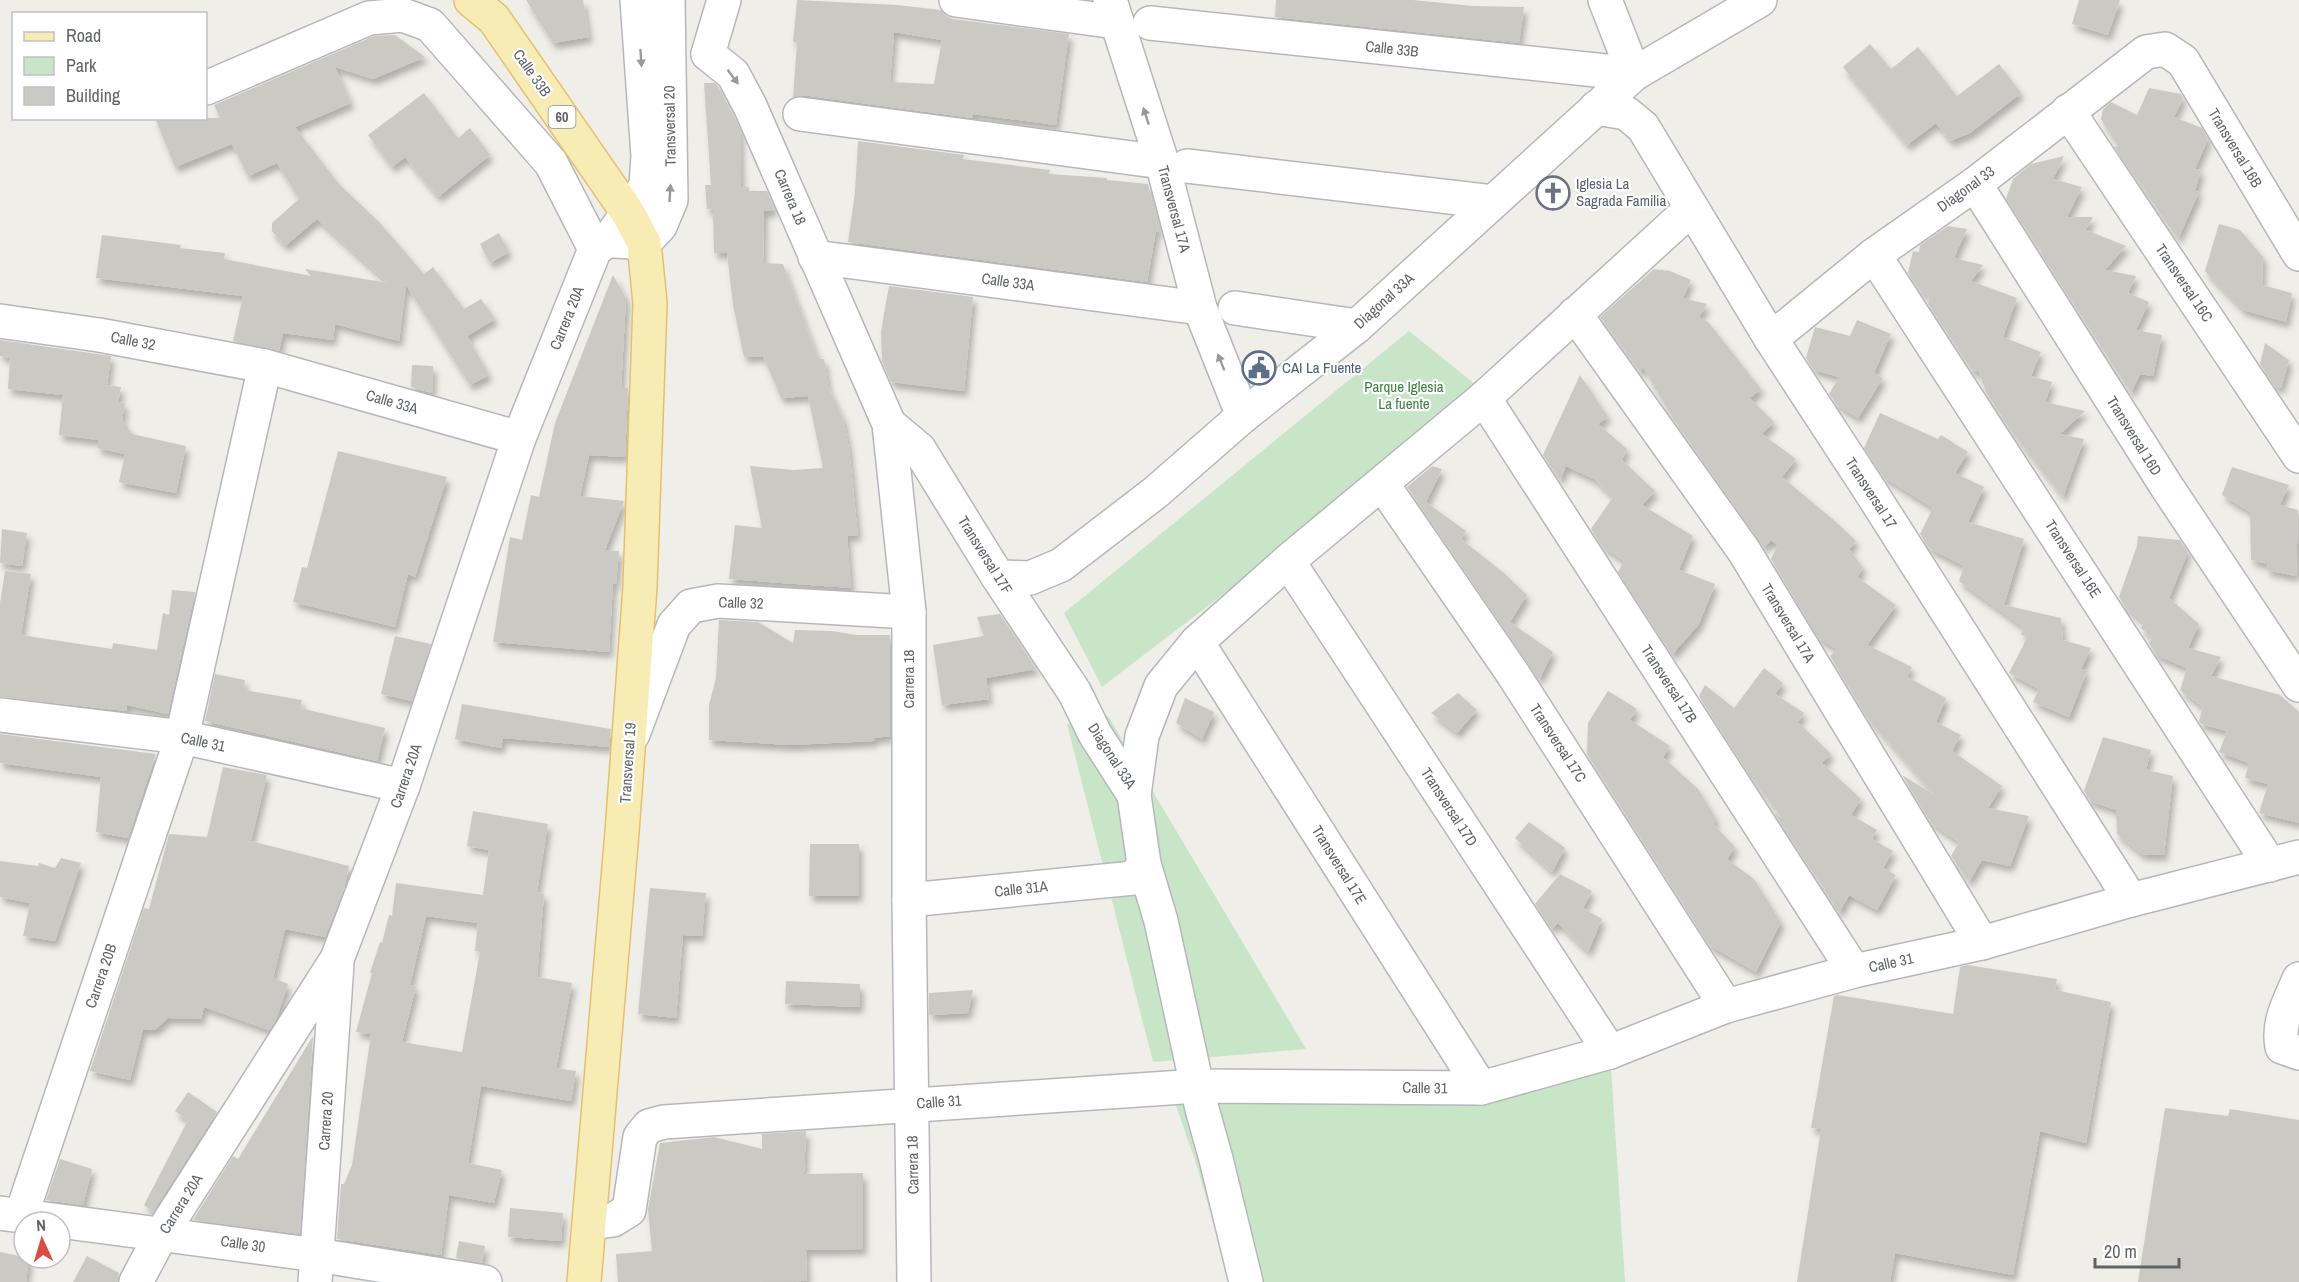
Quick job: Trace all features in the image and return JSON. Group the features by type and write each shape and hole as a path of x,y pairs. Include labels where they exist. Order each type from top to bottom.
{"main road":[{"name":"Calle 33B","path":"471,0 494,19 628,213 644,243"},
{"name":"Transversal 19","path":"584,1282 629,746 640,587 650,303 644,243"}],"street":[{"name":"Transversal 20","path":"628,213 646,186 648,156 637,0"},
{"name":"Transversal 20","path":"644,243 660,226 671,200 668,0"},
{"path":"669,54 708,54 724,0"},
{"path":"956,0 1113,11"},
{"path":"1605,0 1634,74"},
{"name":"Diagonal 33A","path":"998,577 1030,578 1060,565 1156,492 1243,416 1357,326 1634,74 1760,0"},
{"name":"Transversal 17A","path":"1113,11 1174,164 1200,308 1243,416"},
{"path":"207,88 369,18 403,15 430,25 551,163 602,245 644,243"},
{"name":"Calle 33B","path":"1149,23 1634,74"},
{"name":"Diagonal 33","path":"1771,339 1874,255 1975,184 2146,52 2165,49"},
{"name":"Transversal 16B","path":"2165,49 2183,61 2299,254"},
{"name":"Carrera 18","path":"708,54 733,74 750,106 889,424 909,612 909,900 914,1282"},
{"name":"Transversal 17","path":"1596,108 1626,113 1643,127 1771,339 2131,900"},
{"name":"Transversal 16C","path":"2068,111 2299,456"},
{"path":"800,114 1174,164 1493,202"},
{"name":"Transversal 16D","path":"1975,184 2167,487 2299,685"},
{"name":"Diagonal 33A","path":"1134,795 1142,736 1161,686 1197,642 1288,561 1383,485 1484,398 1691,209"},
{"name":"Carrera 20A","path":"139,1280 162,1233 337,959 403,786 519,438 602,245 628,213"},
{"name":"Transversal 16E","path":"1874,255 2285,861"},
{"name":"Calle 33A","path":"815,257 1200,308"},
{"path":"1235,308 1357,326"},
{"name":"Transversal 17A","path":"1575,314 1744,551 1982,943"},
{"name":"Calle 32","path":"0,321 99,334 265,366"},
{"path":"182,737 265,366"},
{"name":"Calle 33A","path":"265,366 519,438"},
{"name":"Transversal 17B","path":"1484,398 1854,971"},
{"name":"Transversal 17F","path":"889,424 919,449 998,577 1075,693"},
{"name":"Transversal 17C","path":"1383,485 1513,674 1726,1006"},
{"name":"Transversal 17D","path":"1288,561 1610,1052"},
{"name":"Calle 32","path":"629,746 674,625 691,606 718,601 909,612"},
{"name":"Transversal 17E","path":"1197,642 1481,1088"},
{"name":"Diagonal 33A","path":"1075,693 1095,734 1134,795"},
{"name":"Calle 31","path":"0,715 182,737 403,786"},
{"name":"Carrera 20B","path":"10,1215 182,737"},
{"path":"1134,795 1139,871 1161,921 1202,1108 1246,1282"},
{"name":"Calle 31","path":"590,1223 613,1220 629,1210 640,1137 650,1126 664,1122 1198,1086 1481,1088 1610,1052 1726,1006 1854,971 1982,943 2131,900 2285,861"},
{"name":"Calle 31A","path":"909,900 1139,871"},
{"name":"Carrera 20","path":"316,1268 337,959"},
{"path":"2289,1044 2281,1023 2299,979"},
{"name":"Calle 30","path":"10,1215 162,1233 316,1268 485,1282"}],"green space":[{"name":"Parque Iglesia La fuente","path":"1409,331 1486,393 1102,687 1064,613"},
{"path":"1108,716 1306,1049 1153,1062 1067,724"},
{"path":"1611,1067 1625,1282 1230,1282 1197,1166 1171,1091"}],"building":[{"path":"526,0 583,0 589,37 553,43"},
{"path":"797,0 897,5 941,10 953,19 1069,34 1056,125 973,114 972,118 802,95 793,97 797,43 793,42","holes":["894,32 942,40 934,84 890,82"]},
{"path":"1276,0 1413,0 1473,6 1524,7 1519,43 1275,17"},
{"path":"2079,0 2120,0 2108,35 2072,24"},
{"path":"395,35 425,57 373,79 335,67 351,103 295,127 338,183 380,223 424,274 433,267 464,309 481,299 495,319 467,336 489,375 470,385 406,285 399,341 335,324 333,340 283,333 279,351 233,341 243,296 96,278 102,235 225,253 224,259 311,276 305,269 388,283 317,219 285,246 272,231 272,223 299,199 277,163 248,176 232,144 175,167 156,120 220,118 214,105 374,36"},
{"path":"1870,44 1891,69 1918,47 1957,96 1999,64 2021,93 1970,133 1950,141 1936,123 1907,145 1843,67"},
{"path":"704,83 715,83 718,86 740,129 741,187 749,187 749,191 767,191 775,211 764,211 763,263 783,264 818,359 824,359 828,386 843,418 849,449 858,536 847,535 851,588 729,579 735,525 762,528 750,466 794,470 823,468 808,396 781,398 763,356 744,357 733,305 727,253 714,253 713,210 707,209 705,185 711,185"},
{"path":"2149,88 2181,94 2183,98 2174,117 2202,128 2208,139 2195,169 2201,170 2195,191 2199,192 2178,239 2114,147 2118,146 2101,119 2103,109 2111,102 2137,115"},
{"path":"424,93 458,138 470,128 490,155 438,197 405,157 392,167 368,135"},
{"path":"858,141 964,155 963,159 1050,170 1049,174 1107,178 1107,180 1148,184 1159,232 1156,231 1147,282 848,242 855,192"},
{"path":"2064,156 2053,179 2082,187 2067,217 2093,217 2086,230 2126,246 2105,270 2136,276 2128,293 2149,302 2136,330 2162,335 2153,376 2140,374 2131,393 2040,252 2042,249 2037,246 2006,199 2013,179 2031,164"},
{"path":"2219,224 2240,230 2263,257 2262,285 2292,293 2286,322 2243,310 2205,271"},
{"path":"1948,226 1967,229 1954,258 1983,265 1971,281 2017,298 2003,337 2041,352 2031,376 2052,382 2045,402 2085,411 2060,434 2084,439 2063,497 2011,431 1986,392 1978,369 1973,372 1928,304 1929,296 1919,290 1908,273 1913,251 1919,252 1920,245"},
{"path":"499,233 509,252 490,263 480,244"},
{"path":"1654,269 1670,271 1691,280 1683,298 1707,304 1699,317 1709,323 1761,389 1750,398 1774,422 1762,434 1796,459 1782,477 1856,541 1849,549 1863,568 1857,577 1896,605 1867,645 1912,667 1907,677 1946,698 1936,722 1961,735 1952,751 2002,786 1988,808 2029,816 2010,866 1982,860 1969,882 1951,856 1959,842 1931,823 1902,775 1936,796 1866,716 1830,656 1837,649 1818,638 1771,559 1778,545 1771,540 1764,548 1674,420 1643,367 1640,372 1600,317"},
{"path":"613,275 626,298 621,388 628,388 625,457 589,455 580,496 624,501 605,550 619,551 616,584 613,583 609,652 493,642 510,537 522,540 531,495 539,497 555,423"},
{"path":"889,286 973,297 964,391 891,382 882,361 881,331"},
{"path":"1857,320 1891,334 1874,373 1883,378 1858,418 1837,405 1829,394 1839,377 1814,370 1806,358 1815,327 1850,336"},
{"path":"0,340 111,356 107,385 121,387 118,402 125,403 122,420 132,434 186,446 176,493 119,482 125,454 97,448 99,440 59,435 63,395 8,389 10,358 0,356"},
{"path":"2265,343 2289,360 2281,388 2274,386 2260,364"},
{"path":"412,365 433,366 432,393 411,387"},
{"path":"1580,375 1608,417 1598,424 1627,449 1622,460 1655,491 1642,505 1693,536 1679,570 1715,584 1699,624 1672,655 1618,572 1624,561 1602,546 1591,529 1613,497 1594,479 1566,466 1560,480 1543,455"},
{"path":"1880,413 1938,439 1941,435 1968,452 1955,473 1984,487 1968,522 2024,539 2004,605 2061,618 2063,640 2091,648 2081,669 2087,671 2069,717 2033,702 2039,689 2009,673 2028,636 2021,635 2023,627 1959,581 1964,566 1930,549 1920,534 1933,508 1887,479 1886,481 1864,448"},
{"path":"338,451 447,477 415,577 408,574 395,627 293,602 302,567 307,568"},
{"path":"1432,466 1442,469 1426,502 1466,531 1461,539 1504,573 1527,595 1510,622 1553,652 1539,680 1407,487"},
{"path":"2232,467 2289,485 2280,505 2298,510 2296,576 2266,570 2268,564 2251,560 2250,512 2222,495"},
{"path":"2,529 27,533 22,566 0,563"},
{"path":"2138,536 2180,540 2188,552 2169,598 2199,624 2188,648 2221,657 2211,676 2280,695 2299,712 2299,823 2259,813 2268,784 2245,778 2249,763 2219,752 2227,731 2201,724 2199,721 2203,707 2180,690 2187,668 2156,655 2149,643 2152,638 2141,628 2144,623 2125,607 2119,597 2137,546"},
{"path":"5,571 31,574 21,635 112,649 113,643 157,650 163,613 169,615 172,590 195,592 168,714 127,705 126,711 0,697 0,603"},
{"path":"1000,614 1036,669 986,678 989,699 942,705 933,645 984,636 977,617"},
{"path":"719,620 758,622 793,643 795,630 890,635 890,736 875,738 873,741 791,745 709,740 709,705 716,678"},
{"path":"395,636 431,644 412,701 381,694"},
{"path":"1764,668 1783,683 1775,694 1804,713 1798,722 1831,754 1822,763 1861,799 1851,815 1877,830 1872,839 1893,851 1883,868 1896,875 1877,910 1849,895 1839,913 1824,890 1825,888 1774,813 1782,818 1752,779 1699,696 1705,685 1734,708"},
{"path":"215,674 245,680 244,690 302,700 300,708 385,728 377,761 205,721"},
{"path":"1608,691 1637,709 1630,720 1670,746 1663,757 1698,789 1716,819 1713,824 1735,847 1727,859 1754,879 1781,922 1756,972 1709,945 1587,754 1588,723"},
{"path":"1458,693 1477,710 1457,733 1431,713"},
{"path":"1185,698 1214,712 1202,739 1176,723"},
{"path":"462,704 611,729 609,747 503,738 501,748 455,739"},
{"path":"0,734 156,754 128,838 96,832 101,777 0,763"},
{"path":"2103,737 2151,750 2146,770 2173,776 2164,855 2142,854 2117,834 2116,810 2090,801 2084,791"},
{"path":"223,767 267,775 251,841 349,866 344,889 325,937 285,929 273,978 288,984 275,1022 269,1030 204,1007 201,1019 168,1018 155,1030 143,1029 130,1080 90,1071 144,908 149,909 169,834 207,837"},
{"path":"473,811 548,824 537,892 544,894 537,977 572,983 556,1068 576,1071 571,1101 481,1086 468,1163 502,1170 494,1203 449,1195 441,1255 337,1239 341,1184 344,1184 352,1165 371,1034 356,1032 372,973 370,973 380,942 382,943 389,915 392,916 396,883 483,895 489,850 467,846","holes":["426,916 478,923 475,951 480,952 462,1052 402,1042 416,986 410,985"]},
{"path":"1529,822 1565,848 1552,872 1515,838"},
{"path":"810,844 859,844 859,896 809,896"},
{"path":"61,858 81,863 55,941 23,936 30,903 0,897 0,861 38,866 39,863 55,868"},
{"path":"1560,874 1592,891 1583,908 1602,919 1588,952 1558,923 1552,929 1535,904"},
{"path":"650,888 706,893 702,936 683,935 676,1018 638,1014"},
{"path":"1967,965 2057,979 2055,990 2111,1002 2086,1143 2040,1131 2013,1275 1895,1253 1890,1282 1797,1282 1821,1129 1811,1128 1834,996 1953,1014 1960,967"},
{"path":"786,981 860,984 860,1007 785,1004"},
{"path":"973,990 968,1013 929,1015 929,993"},
{"path":"313,1036 300,1234 193,1220 233,1156 238,1159"},
{"path":"188,1092 217,1112 153,1212 144,1205 188,1120 175,1111"},
{"path":"2165,1108 2228,1116 2230,1109 2299,1120 2299,1282 2138,1282"},
{"path":"806,1131 804,1174 863,1173 863,1249 806,1250 807,1281 618,1282 616,1254 652,1251 648,1209 660,1143 714,1137 762,1149 762,1134"},
{"path":"60,1159 92,1169 83,1205 46,1200"},
{"path":"510,1208 563,1213 561,1241 508,1237"},
{"path":"459,1241 485,1246 482,1263 456,1258"},
{"path":"0,1252 12,1254 12,1270 28,1270 26,1282 0,1282"},
{"path":"87,1256 119,1273 117,1282 73,1282"}],"place":[{"name":"Iglesia La Sagrada Familia","path":"1553,193"},
{"name":"CAI La Fuente","path":"1259,368"}]}
